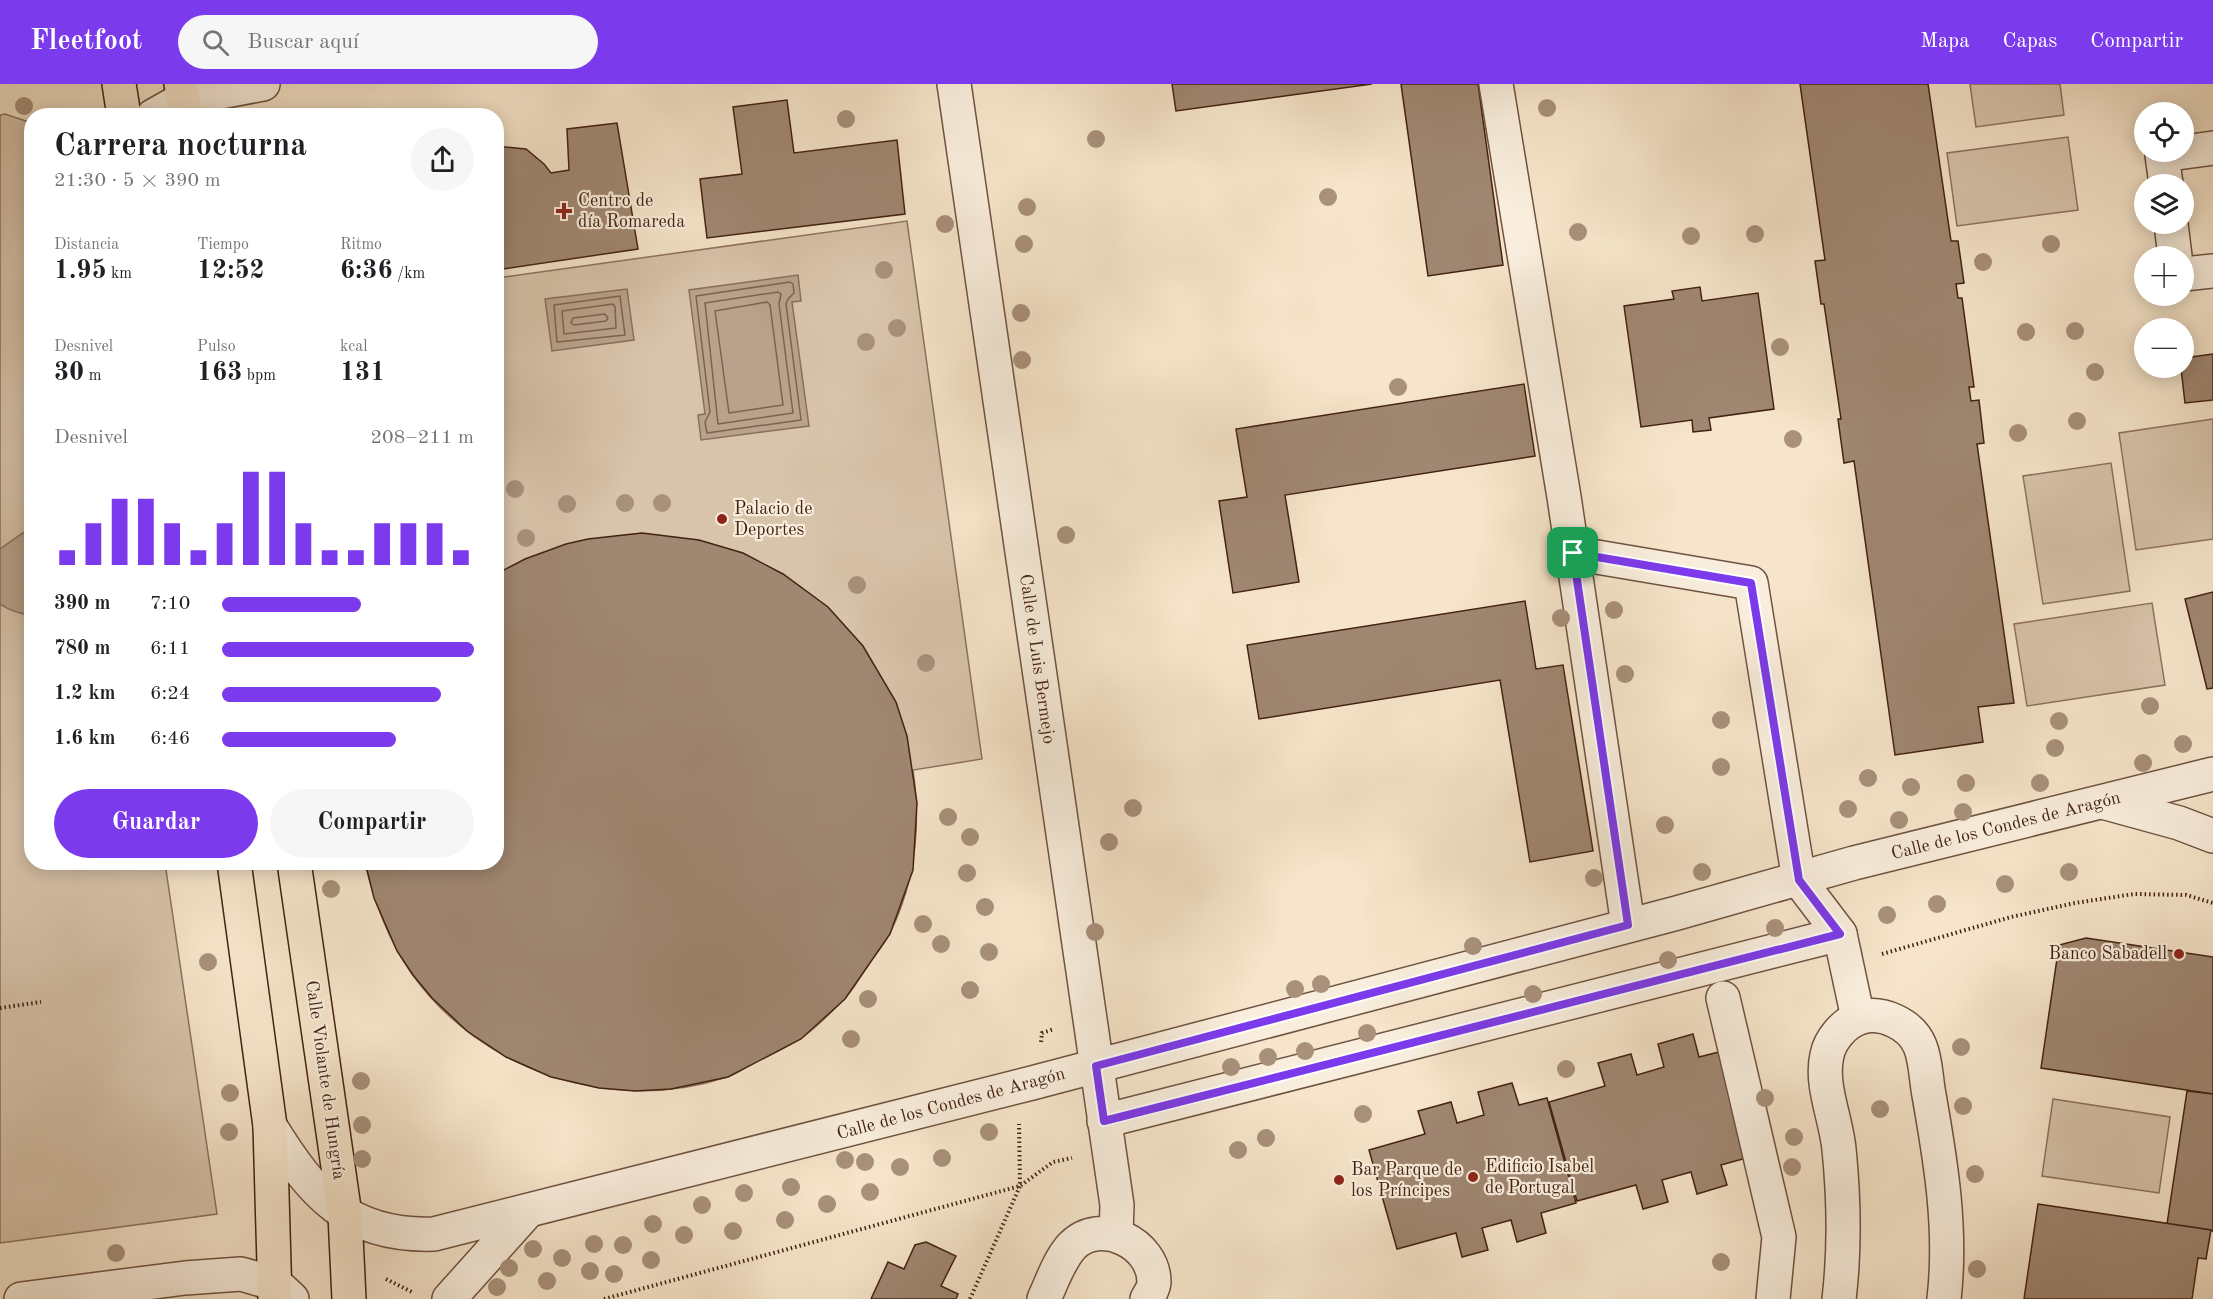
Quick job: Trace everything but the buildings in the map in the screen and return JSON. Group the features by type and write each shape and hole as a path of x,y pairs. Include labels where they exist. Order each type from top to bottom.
{"main road":[{"path":"119,84 123,108"},
{"path":"235,870 270,1126 281,1294"},
{"name":"Calle Violante de Hungría","path":"295,870 345,1215 349,1299"}],"street":[{"path":"168,108 183,100 263,84"},
{"name":"Calle de Luis Bermejo","path":"954,84 1117,1205 1116,1235"},
{"path":"1496,84 1573,553 1628,925"},
{"path":"2165,174 2162,155 2213,148"},
{"path":"2194,273 2213,271"},
{"path":"1573,553 1751,583 1799,880 1840,934 1858,1018"},
{"name":"Calle de los Condes de Aragón","path":"270,1126 290,1159 316,1191 345,1215 377,1229 417,1235 449,1232 1096,1066 1925,845 2104,803 2213,774"},
{"path":"2104,803 2179,823 2213,836"},
{"path":"1104,1121 1840,934"},
{"path":"1723,998 1779,1237 1773,1299"},
{"path":"1839,1299 1845,1221 1839,1146 1825,1072 1827,1053 1834,1038 1858,1018 1876,1016 1895,1020 1920,1045 1936,1134 1948,1226 1944,1299"},
{"path":"449,1299 527,1212"},
{"path":"1044,1299 1071,1247 1091,1235 1116,1235 1141,1250 1150,1264 1154,1284 1148,1299"},
{"path":"21,1299 241,1274 281,1294"}],"path":[{"path":"0,1008 41,1002"},
{"path":"969,1299 1020,1186"}],"shaded area":[{"path":"1970,84 2060,84 2064,115 1976,127"},
{"path":"5,114 24,120 24,870 166,870 217,1214 0,1243 0,115"},
{"path":"2068,137 2078,210 1957,226 1947,153"},
{"name":"Palacio de Deportes","path":"907,221 982,759 913,770 916,832 905,894 888,937 850,993 805,1035 783,1048 731,1076 684,1088 640,1091 596,1087 553,1076 512,1060 475,1037 441,1008 412,974 383,921 367,870 504,870 504,277"},
{"path":"2213,419 2213,539 2136,550 2119,433"},
{"path":"2111,463 2130,591 2043,604 2023,476"},
{"path":"2152,603 2165,685 2027,706 2014,624"},
{"path":"2053,1099 2170,1117 2159,1193 2042,1176"}],"water":[{"path":"798,275 801,301 792,302 809,426 701,440 698,415 705,414 689,290"},
{"path":"627,289 634,340 552,351 545,299"},
{"path":"23,533 24,614 0,604 0,549"}],"place":[{"name":"Centro de día Romareda","path":"564,211"},
{"name":"Palacio de Deportes","path":"722,519"},
{"name":"Banco Sabadell","path":"2179,954"},
{"name":"Edificio Isabel de Portugal","path":"1473,1177"},
{"name":"Bar Parque de los Príncipes","path":"1339,1180"}],"route":[{"path":"1573,553 1751,583 1799,880 1840,934 1104,1121 1096,1066 1628,925 1573,553"}]}
